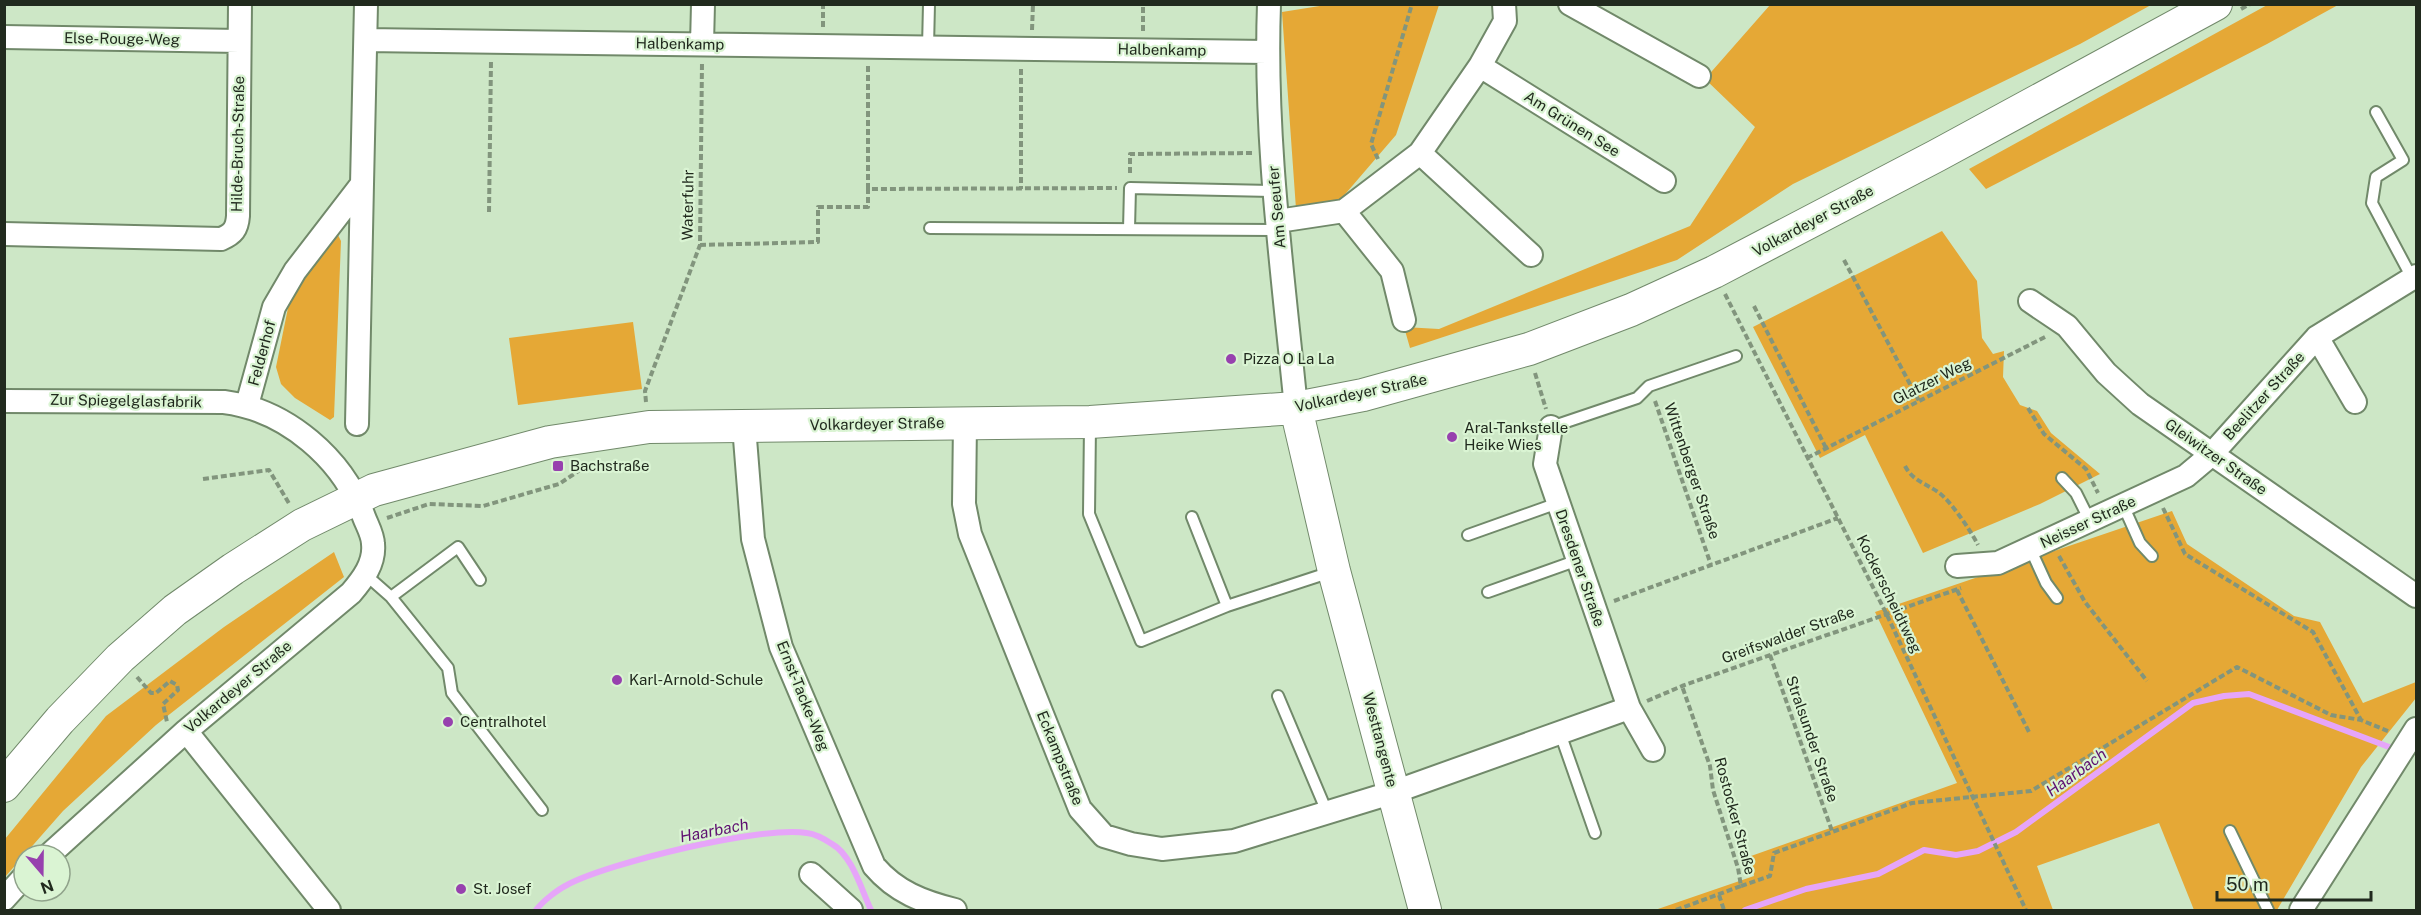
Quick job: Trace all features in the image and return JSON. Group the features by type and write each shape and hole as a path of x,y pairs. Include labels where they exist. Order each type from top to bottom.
{"main road":[{"name":"Volkardeyer Straße","path":"4,786 60,720 120,658 175,610 233,569 302,525 362,510 436,471 550,442 649,427 1090,422 1296,408 1364,395 1529,349 1631,310 1714,272 1936,156 2216,4"},
{"name":"Westtangente","path":"1296,408 1334,571 1425,910"}],"street":[{"name":"Hilde-Bruch-Straße","path":"4,234 221,239 232,235 237,226 238,216 240,4"},
{"path":"357,424 366,4"},
{"path":"702,45 703,4"},
{"name":"Am Seeufer","path":"1269,4 1267,52 1272,153 1296,408"},
{"path":"1279,226 1344,212 1420,153 1480,66 1505,21 1504,4"},
{"path":"1570,4 1700,76"},
{"name":"Else-Rouge-Weg","path":"4,38 239,41"},
{"name":"Halbenkamp","path":"366,40 1267,52"},
{"name":"Am Grünen See","path":"1480,66 1664,181"},
{"path":"1420,153 1531,255"},
{"name":"Felderhof","path":"362,184 295,271 274,308 247,405 272,416 331,459 362,510"},
{"path":"1344,212 1392,271 1404,320"},
{"name":"Beelitzer Straße","path":"2211,455 2317,337 2414,277"},
{"name":"Gleiwitzer Straße","path":"2030,301 2067,326 2106,373 2140,404 2416,596"},
{"name":"Beelitzer Straße","path":"2317,337 2355,402"},
{"name":"Zur Spiegelglasfabrik","path":"4,401 224,402 247,405"},
{"name":"Eckampstraße","path":"965,422 964,504 970,534 1080,809 1089,822 1104,836 1162,849 1234,841 1394,792"},
{"name":"Ernst-Tacke-Weg","path":"744,426 753,539 781,647 874,866 882,876 920,902 955,910"},
{"name":"Dresdener Straße","path":"1551,427 1545,464 1629,708 1653,750"},
{"name":"Neisser Straße","path":"1957,566 1998,563 2186,476 2211,455"},
{"name":"Volkardeyer Straße","path":"62,843 180,736 351,593 366,575 373,543 362,510"},
{"path":"1394,792 1629,708"},
{"path":"2306,909 2413,734"},
{"path":"180,736 329,910"},
{"path":"811,874 851,910"}],"lane":[{"path":"928,47 929,4"},
{"path":"2376,112 2403,160 2376,177 2372,203 2414,277"},
{"path":"1129,229 1130,188 1275,191"},
{"path":"930,228 1129,229 1279,226"},
{"path":"1551,427 1637,398 1650,386 1736,356"},
{"path":"1090,422 1089,514 1141,641 1227,606 1334,571"},
{"path":"2062,478 2076,493 2107,513 2152,556"},
{"path":"1468,535 1558,503"},
{"path":"1192,517 1227,606"},
{"path":"391,597 458,547 480,580"},
{"path":"2030,548 2046,583 2057,598"},
{"path":"1488,592 1578,560"},
{"path":"366,575 391,597 448,668 452,693 542,810"},
{"path":"1278,696 1327,812"},
{"path":"1560,733 1595,832"},
{"path":"2230,831 2268,910"}],"path":[{"path":"1387,180 1371,144 1412,4"},
{"path":"489,212 491,42"},
{"name":"Waterfuhr","path":"649,427 645,391 700,245 702,45"},
{"path":"700,245 818,242 818,207 868,207 868,47"},
{"path":"1021,49 1021,189"},
{"path":"868,189 1130,188 1130,154 1272,153"},
{"path":"1844,260 1919,401"},
{"name":"Kockerscheidtweg","path":"1724,290 1886,613 2026,910"},
{"path":"1754,306 1826,448"},
{"name":"Glatzer Weg","path":"1807,458 2067,326"},
{"path":"1529,349 1551,427"},
{"name":"Wittenberger Straße","path":"1650,386 1711,565"},
{"path":"2028,408 2044,434 2086,469 2107,513"},
{"path":"362,510 429,504 483,506 559,484 586,465 597,461"},
{"path":"1905,466 1911,477 1940,493 1948,502 1971,530 1987,564"},
{"path":"203,479 269,470 302,525"},
{"path":"2155,491 2185,554 2313,632 2361,720"},
{"path":"1594,608 1838,518"},
{"path":"2052,538 2065,568 2085,602 2147,681"},
{"name":"Greifswalder Straße","path":"1629,708 1682,686 1957,590 2029,732"},
{"name":"Stralsunder Straße","path":"1770,655 1832,831"},
{"path":"120,658 151,693 156,693 170,681 177,685 177,690 163,704 163,712 180,736"},
{"path":"1741,886 1770,876 1774,853 1912,803 2031,791 2237,667 2331,715 2361,720 2413,734"},
{"name":"Rostocker Straße","path":"1676,910 1741,886 1738,868 1713,790 1710,766 1682,686"},
{"path":"1719,895 1724,910"}],"shaded area":[{"path":"2269,4 2338,5 1986,189 1969,169"},
{"path":"1326,5 1439,5 1396,135 1341,199 1296,209 1282,12"},
{"path":"1770,5 2151,5 2080,44 1793,184 1677,260 1410,348 1404,327 1439,329 1690,226 1755,127 1705,79"},
{"path":"1942,231 1977,281 1982,338 1993,354 2004,351 2003,377 2020,405 2037,411 2051,433 2100,474 2040,504 1923,553 1865,435 1820,458 1753,327"},
{"path":"338,235 341,241 334,417 330,420 295,398 281,384 276,367 289,303 331,238"},
{"path":"633,322 642,389 518,405 509,338"},
{"path":"2172,511 2187,544 2294,616 2320,622 2363,703 2416,682 2416,698 2361,767 2277,910 2194,910 2159,823 2037,866 2053,910 1655,910 1754,876 1751,856 1957,783 1875,612"},
{"path":"334,552 344,577 156,725 63,811 35,843 12,843 12,869 5,877 5,839 106,716 224,627"}],"waterway":[{"name":"Haarbach","path":"1745,910 1806,889 1878,874 1924,850 1956,855 1978,851 2016,832 2193,703 2224,696 2249,694 2397,750"},
{"name":"Haarbach","path":"536,910 546,899 563,887 616,866 723,840 786,832 807,833 839,849 851,865 871,910"}],"place":[{"name":"Pizza O La La","path":"1231,359"},
{"name":"Aral-Tankstelle Heike Wies","path":"1452,437"},
{"name":"Bachstraße","path":"558,466"},
{"name":"Karl-Arnold-Schule","path":"617,680"},
{"name":"Centralhotel","path":"448,722"},
{"name":"St. Josef","path":"461,889"}]}
